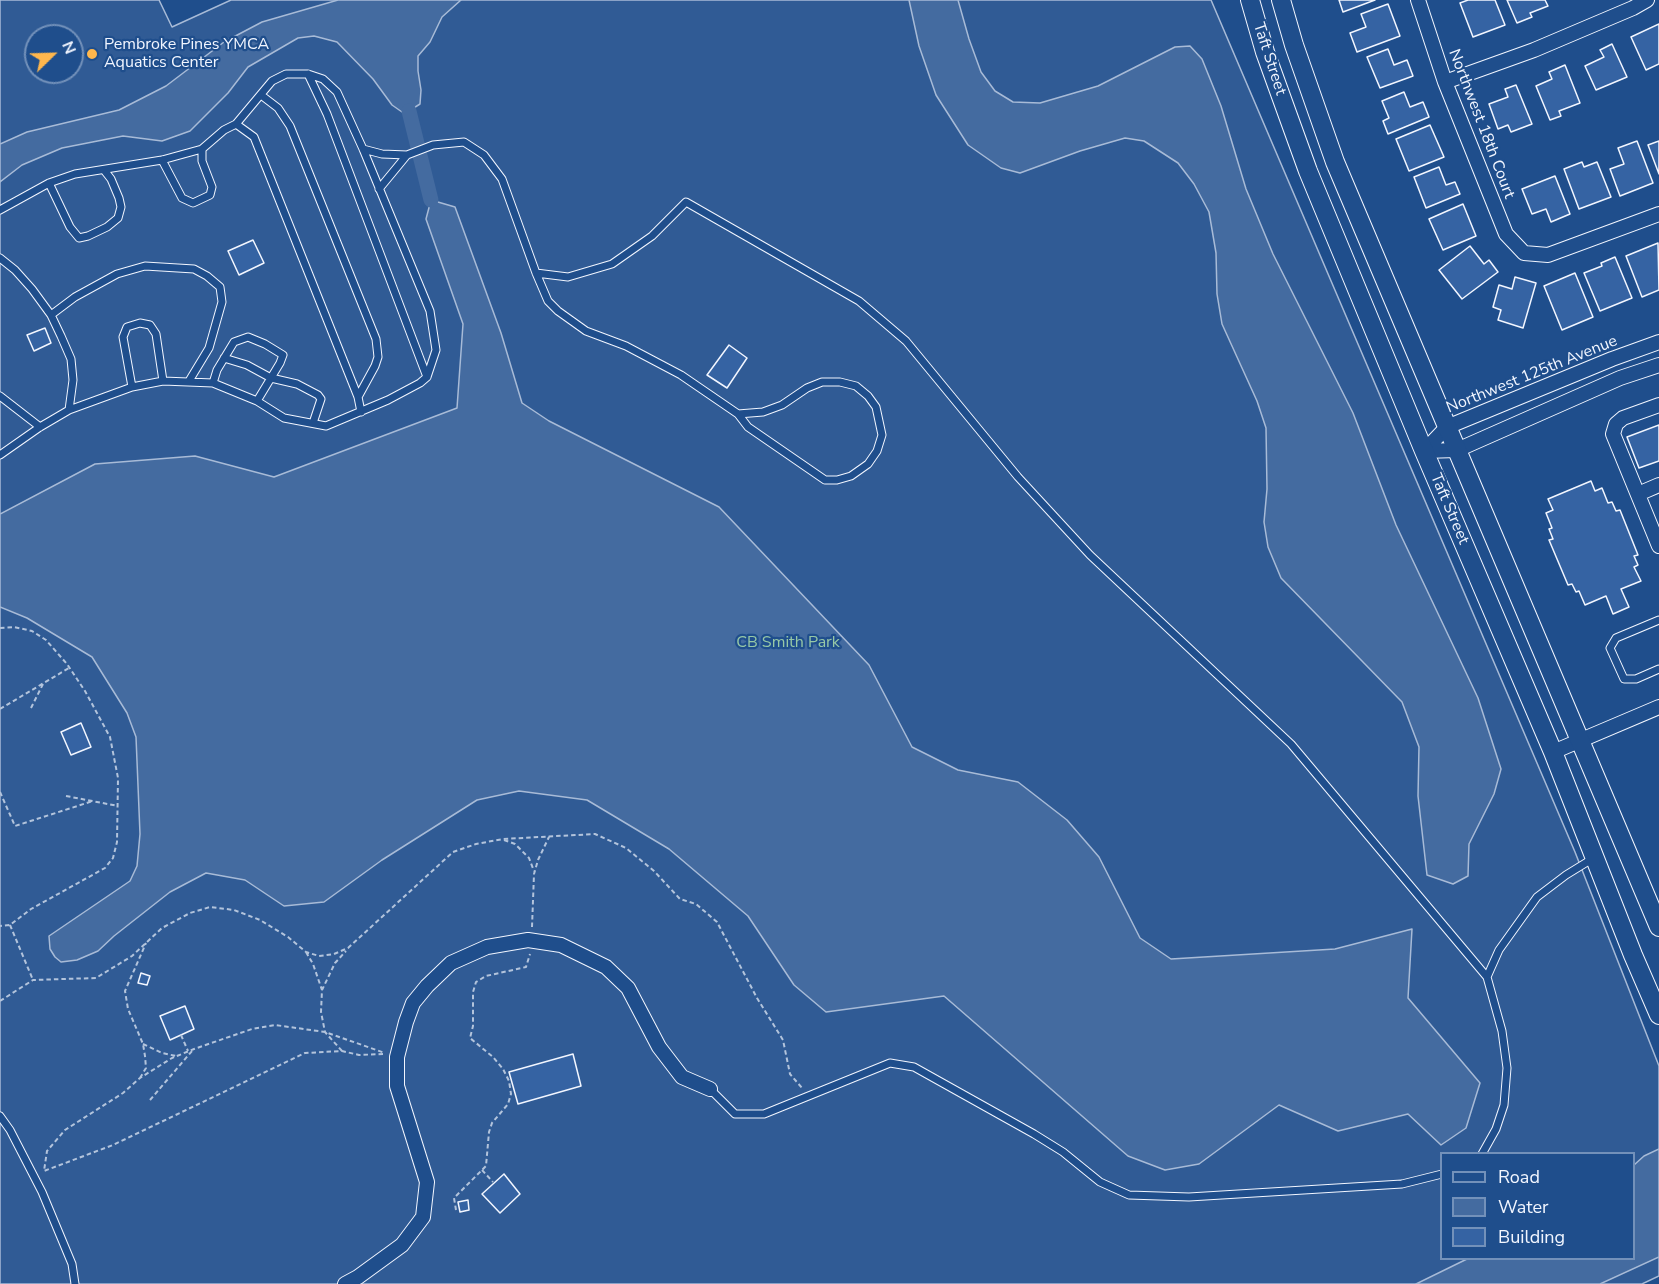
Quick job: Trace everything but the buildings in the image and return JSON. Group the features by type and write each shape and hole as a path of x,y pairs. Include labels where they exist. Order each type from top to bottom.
{"street":[{"name":"Taft Street","path":"1250,0 1264,52 1308,171 1424,451 1553,752 1659,1015"},
{"name":"Taft Street","path":"1281,0 1294,45 1335,162 1659,927"},
{"name":"Northwest 18th Court","path":"1418,0 1445,82 1506,234 1524,253 1548,255 1659,214"},
{"path":"1445,82 1534,50 1647,0"},
{"name":"Northwest 125th Avenue","path":"1424,451 1448,427 1659,342"},
{"path":"1424,451 1457,450 1620,378 1659,365"},
{"path":"1659,405 1623,418 1616,424 1613,434 1641,492 1659,546"},
{"path":"1641,492 1659,485"},
{"path":"1553,752 1659,707"},
{"path":"345,1284 402,1245 423,1217 428,1182 397,1086 397,1057 413,1003 451,963 487,947 528,940 561,945 570,949 606,967 628,987 659,1047 682,1077 710,1089"}],"lane":[{"path":"0,210 49,183 75,174 162,160 202,149 224,130 236,124 272,81 286,74 309,74 323,79 337,92 430,311 436,350 427,377 420,383 388,400 326,426 284,418 257,401 213,383 163,381 132,387 69,410 1,453"},
{"path":"309,74 327,114 427,377"},
{"path":"261,95 278,108 290,126 376,339 378,357 358,397"},
{"path":"236,124 254,137 358,397 361,412"},
{"path":"363,149 382,154 407,155 433,145 464,142 484,155 502,179 536,273 548,301 558,311 586,331 626,346 681,375 738,414 748,427 825,480 837,480 851,476 868,464 877,451 882,435 876,407 868,396 856,386 840,382 822,382 807,388 782,405 763,412 738,414"},
{"path":"162,160 182,198 193,202 210,195 212,186 202,161 202,149"},
{"path":"379,189 407,155"},
{"path":"49,183 70,227 79,238 88,236 107,227 118,218 121,207 111,179 104,170"},
{"path":"536,273 568,277 612,264 652,236 686,202 859,301 906,341 1018,477 1090,555 1291,744 1487,977 1502,1031 1507,1068 1504,1105 1497,1129 1483,1152"},
{"path":"0,258 15,270 51,315 71,359 74,380 69,410"},
{"path":"51,315 75,297 117,274 145,266 194,269 212,279 220,287 222,302 209,348 189,381"},
{"path":"132,387 123,337 127,327 140,323 150,325 156,334 163,381"},
{"path":"213,383 217,370 234,342 248,337 283,355 257,401"},
{"path":"224,358 248,365 271,378 297,384 321,399 313,423"},
{"path":"0,396 40,427"},
{"path":"1659,620 1616,638 1610,648 1624,679 1636,679 1659,669"},
{"path":"1487,977 1499,950 1537,897 1594,857"},
{"path":"710,1089 735,1114 764,1114 890,1064 914,1067 1034,1134 1063,1152 1100,1182 1129,1195 1189,1197 1402,1184 1440,1174"},
{"path":"0,1116 10,1130 42,1192 72,1264 75,1284"}],"path":[{"path":"0,628 14,627 32,631 46,640 69,668 85,691 110,737 118,778 117,842 113,858 105,868 31,909 10,924 0,926"},
{"path":"0,709 69,668"},
{"path":"31,708 43,684"},
{"path":"0,792 15,826 93,801"},
{"path":"66,796 118,807"},
{"path":"322,990 335,963 348,948 453,852 476,844 503,839 595,834 626,848 654,871 680,898 696,904 717,922 757,998 783,1040 790,1074 808,1096"},
{"path":"532,933 534,874 550,835"},
{"path":"503,839 515,844 529,858 534,874"},
{"path":"0,1001 33,980 96,978 132,956 162,928 190,913 210,907 234,910 288,937 306,952 314,964 322,990 321,1012 325,1032 342,1051"},
{"path":"10,924 33,980"},
{"path":"141,1078 146,1068 143,1044 128,1009 125,991 148,941"},
{"path":"306,952 319,956 334,954 348,948"},
{"path":"456,1210 454,1198 486,1166 492,1123 508,1104 511,1094 509,1081 503,1069 493,1057 470,1038 473,1026 473,992 476,982 486,976 526,967 531,951"},
{"path":"275,1025 325,1032 386,1054 358,1055 342,1051 305,1053 113,1145 45,1172 47,1151 65,1130 123,1094 141,1078 176,1056 194,1049 252,1029 275,1025"},
{"path":"181,1035 188,1051"},
{"path":"143,1044 162,1053 176,1056"},
{"path":"150,1100 194,1049"},
{"path":"482,1170 493,1182"}],"shaded area":[{"name":"CB Smith Park","path":"0,0 159,0 172,27 231,0 1211,0 1575,852 1659,1066 1659,1276 1642,1284 0,1284"}],"water":[{"path":"338,0 461,0 442,17 430,42 418,56 420,104 409,111 402,112 392,105 373,79 337,42 314,36 298,38 248,67 228,93 190,131 162,141 123,136 62,148 22,165 0,182 0,144 27,132 119,110 166,86 224,42 262,22"},
{"path":"909,0 958,0 981,72 995,91 1013,102 1040,103 1098,86 1175,47 1190,46 1202,59 1221,106 1246,189 1273,254 1353,413 1396,525 1478,698 1501,769 1494,794 1469,844 1468,876 1453,884 1427,875 1418,796 1419,747 1402,702 1281,578 1268,547 1264,522 1267,489 1266,428 1257,401 1222,324 1217,294 1216,253 1209,212 1194,184 1178,163 1144,141 1125,138 1080,151 1020,173 1001,168 968,145 936,95 919,46"},
{"path":"431,200 455,207 501,333 522,403 549,421 719,507 869,665 912,747 958,770 1018,782 1067,820 1099,857 1140,938 1171,959 1335,949 1412,929 1408,998 1480,1083 1466,1128 1441,1145 1408,1114 1338,1131 1279,1105 1199,1164 1165,1170 1128,1156 944,996 826,1012 794,985 748,916 669,849 587,800 519,791 477,800 382,860 324,902 284,906 245,880 206,873 170,892 98,951 77,960 61,962 55,957 50,949 49,936 130,881 137,866 140,834 136,737 127,713 92,657 27,618 0,607 0,514 95,464 195,456 274,477 457,408 463,324 426,219"},
{"path":"1659,1149 1659,1257 1600,1284 1416,1284 1465,1260 1635,1260 1635,1164 1644,1156"}],"waterway":[{"path":"409,111 431,200"}],"place":[{"name":"Pembroke Pines YMCA Aquatics Center","path":"92,54"}]}
